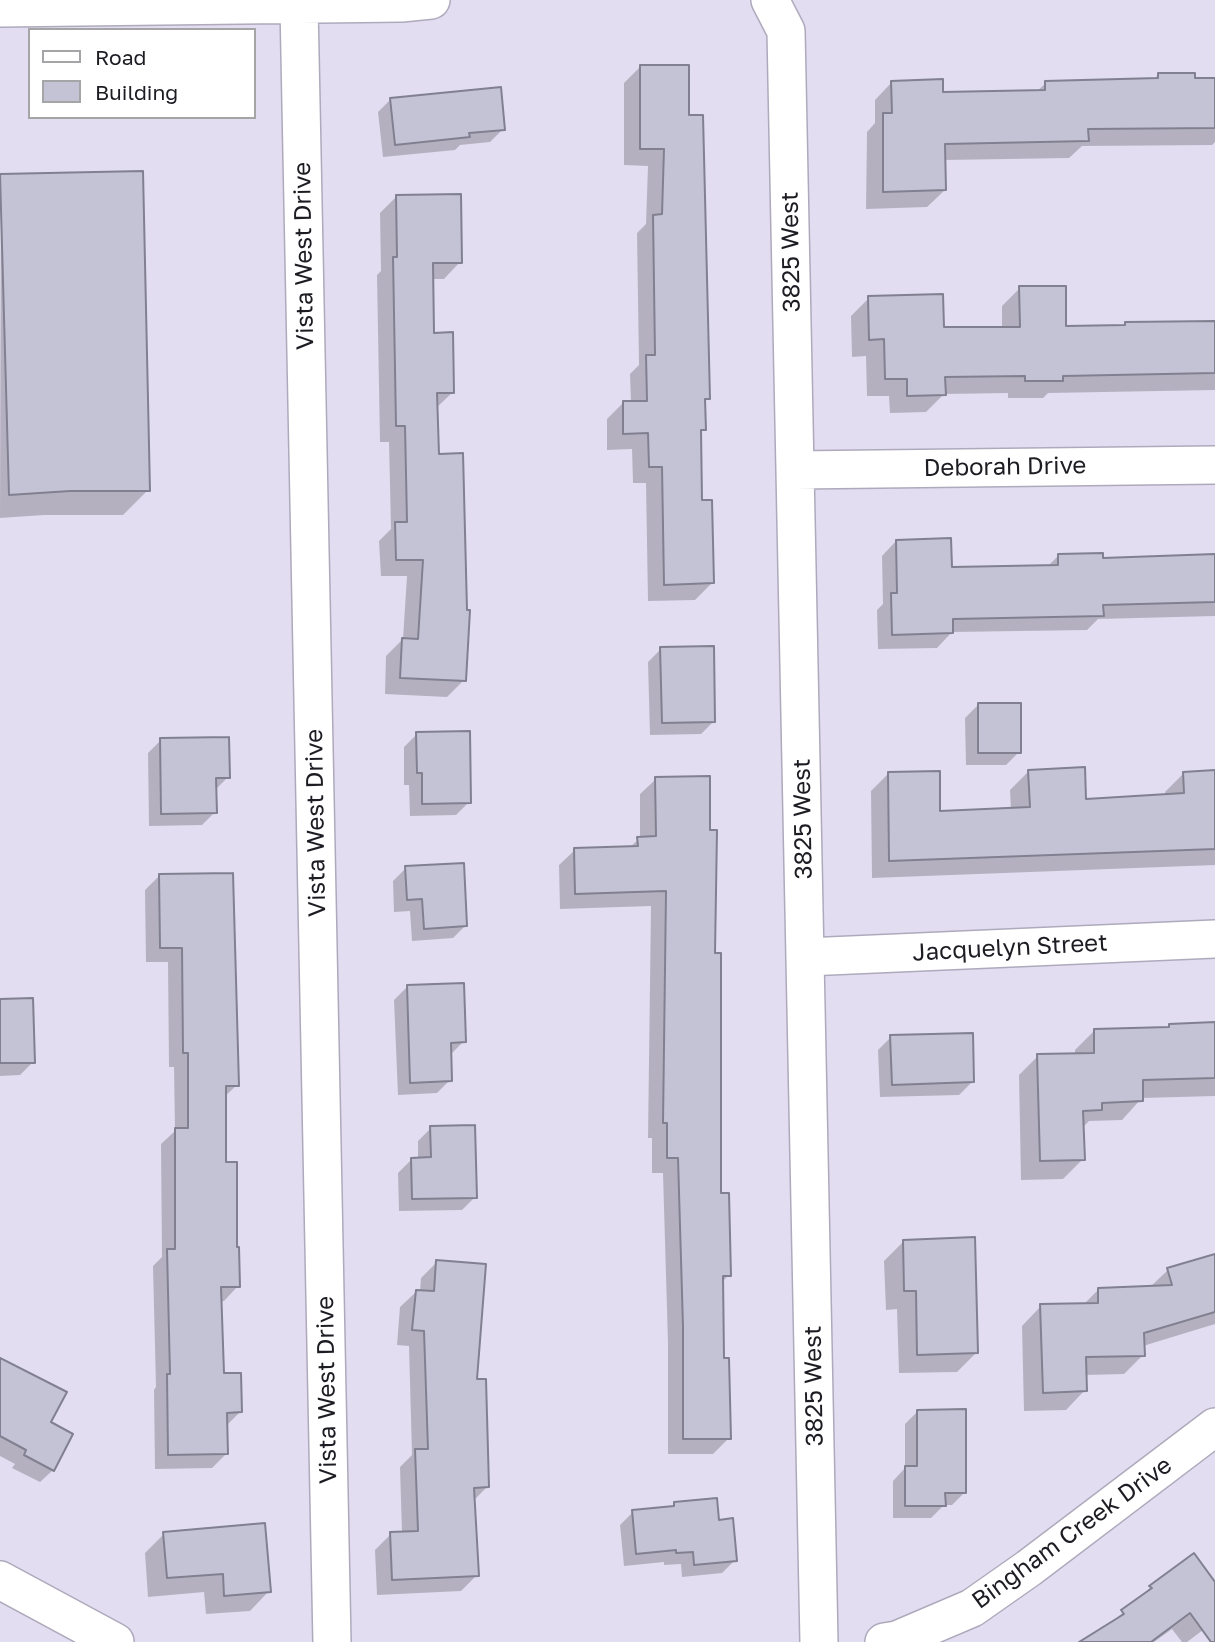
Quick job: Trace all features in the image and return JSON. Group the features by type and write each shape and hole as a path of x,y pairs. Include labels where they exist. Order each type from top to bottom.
{"street":[{"path":"0,8 299,5 431,0"},
{"name":"3825 West","path":"770,0 786,31 819,1642"},
{"name":"Vista West Drive","path":"299,5 332,1642"},
{"name":"Deborah Drive","path":"796,470 1215,465"},
{"name":"Jacquelyn Street","path":"806,957 1215,939"},
{"name":"Bingham Creek Drive","path":"884,1642 897,1640 972,1608 1215,1427"},
{"path":"0,1580 115,1642"}],"building":[{"path":"640,65 689,65 689,115 703,115 710,399 705,399 706,430 701,430 702,500 712,500 714,583 664,585 662,467 649,467 648,433 623,434 623,401 647,401 646,355 655,355 653,215 662,214 664,149 640,149"},
{"path":"1158,73 1195,73 1195,78 1215,78 1215,128 1088,129 1089,141 945,144 946,190 883,192 883,113 892,113 891,81 943,79 943,92 1045,90 1045,81 1158,78"},
{"path":"501,87 505,130 469,133 470,137 395,145 390,98"},
{"path":"143,171 150,491 70,491 9,495 0,174"},
{"path":"461,194 462,263 433,263 434,333 453,332 454,393 437,393 439,454 463,453 467,610 470,610 466,681 400,678 402,638 418,639 423,560 396,560 395,522 407,522 405,426 396,426 393,257 397,257 396,195"},
{"path":"1019,286 1066,286 1066,326 1215,321 1215,373 1063,376 1063,381 1025,381 1025,376 945,377 946,395 907,396 907,379 885,379 884,339 869,340 868,296 943,294 944,327 1020,327"},
{"path":"951,538 952,567 1058,565 1058,554 1103,553 1103,558 1215,554 1215,602 1103,605 1104,616 953,619 953,633 892,635 891,593 897,593 896,540"},
{"path":"714,646 715,722 662,723 660,647"},
{"path":"978,703 1021,703 1021,753 978,753"},
{"path":"470,731 471,803 422,804 422,773 417,773 416,732"},
{"path":"229,737 230,778 216,778 217,813 161,814 160,738"},
{"path":"1085,767 1086,799 1184,793 1183,772 1215,770 1215,849 889,861 888,772 940,771 940,811 1030,807 1028,770"},
{"path":"710,776 710,830 717,830 715,953 721,953 721,1193 729,1193 731,1276 723,1276 724,1358 729,1358 731,1439 683,1439 678,1158 667,1158 667,1123 663,1123 666,891 575,894 574,848 638,846 637,837 656,836 655,777"},
{"path":"464,863 467,926 424,929 422,899 407,900 405,866"},
{"path":"233,873 239,1086 226,1086 226,1162 237,1162 240,1287 221,1287 224,1373 241,1373 242,1412 227,1413 228,1454 168,1455 167,1374 170,1374 167,1249 175,1249 175,1128 188,1128 188,1053 183,1053 182,948 160,948 159,874"},
{"path":"464,983 466,1042 451,1043 452,1081 410,1083 407,985"},
{"path":"33,998 35,1063 0,1063 0,999"},
{"path":"1215,1022 1215,1078 1143,1080 1143,1101 1102,1103 1102,1110 1083,1111 1085,1160 1040,1161 1037,1054 1094,1053 1094,1029 1169,1027 1169,1024"},
{"path":"973,1033 974,1082 892,1085 890,1035"},
{"path":"475,1125 477,1198 412,1199 411,1158 431,1157 430,1126"},
{"path":"975,1237 978,1353 917,1355 916,1291 904,1291 903,1240"},
{"path":"1215,1254 1215,1312 1144,1333 1145,1356 1086,1357 1087,1391 1043,1393 1040,1304 1098,1303 1098,1288 1172,1285 1167,1268"},
{"path":"436,1260 486,1264 477,1379 486,1379 489,1487 474,1488 479,1576 392,1580 390,1532 418,1531 415,1449 428,1449 424,1331 412,1330 416,1290 434,1291"},
{"path":"0,1358 67,1392 51,1422 73,1434 54,1471 24,1455 26,1450 0,1436"},
{"path":"966,1409 966,1493 945,1493 946,1506 905,1506 905,1466 917,1466 917,1410"},
{"path":"717,1498 719,1520 733,1518 737,1561 694,1565 693,1552 676,1553 676,1550 636,1554 632,1510"},
{"path":"265,1523 271,1592 224,1596 223,1574 167,1578 163,1532"},
{"path":"1194,1553 1215,1582 1215,1642 1211,1642 1190,1613 1151,1642 1079,1642 1124,1614 1121,1610"}]}
